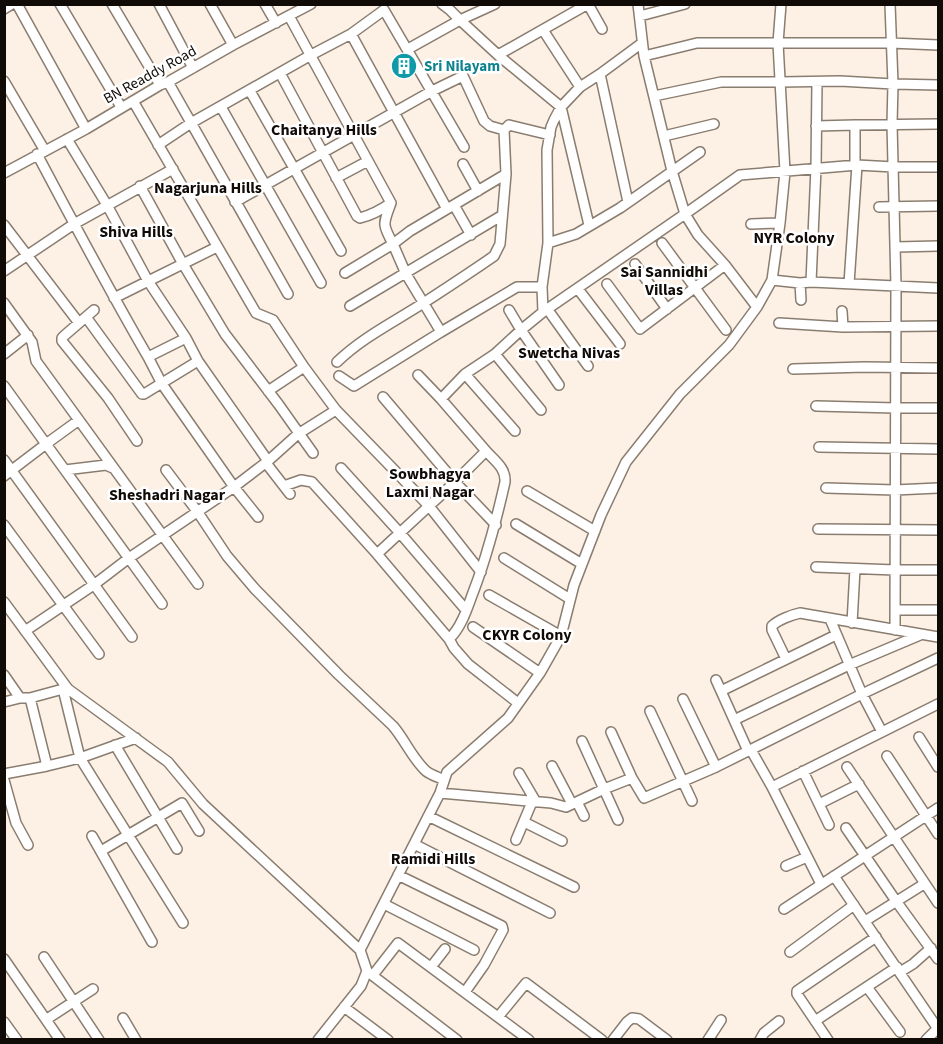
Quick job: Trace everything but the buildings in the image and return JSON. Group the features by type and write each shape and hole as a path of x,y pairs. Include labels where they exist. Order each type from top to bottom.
{"street":[{"path":"4,9 12,4"},
{"path":"17,4 86,129"},
{"path":"60,4 121,107"},
{"path":"112,4 191,123 288,294"},
{"path":"159,4 193,68"},
{"path":"210,4 233,45"},
{"path":"266,4 276,23"},
{"name":"BN Readdy Road","path":"6,167 41,153 86,129 121,107 311,4"},
{"path":"442,4 498,55 561,107 589,225"},
{"path":"498,55 588,4 602,29"},
{"path":"638,4 644,56 672,171 686,214 699,235 757,307"},
{"path":"640,16 685,4"},
{"path":"360,950 440,793 447,771 508,718 540,673 561,636 574,585 626,462 680,394 729,345 757,307 772,280 785,172 778,43 781,4"},
{"path":"890,4 896,247 895,630"},
{"path":"408,49 492,5"},
{"path":"158,145 191,123 351,34 388,7 408,49 464,147"},
{"path":"289,16 391,203 384,223 385,228 406,274 441,332"},
{"path":"543,30 580,87"},
{"path":"351,34 394,113 451,207 471,235"},
{"path":"588,366 546,311 542,287 548,243 547,150 554,120 561,107 580,87 642,43"},
{"path":"644,56 696,43 939,45"},
{"path":"280,73 354,212 360,218 369,216 391,203"},
{"path":"600,74 628,202"},
{"path":"235,202 432,91 463,76 484,121 490,126 504,130"},
{"path":"4,81 74,224 162,384 234,487 258,517"},
{"path":"654,96 721,82 840,81 939,85"},
{"path":"811,282 817,82"},
{"path":"250,91 341,251"},
{"path":"133,101 256,313 273,321 336,410 429,506 481,572"},
{"path":"221,107 321,284"},
{"path":"664,136 714,124"},
{"path":"849,284 856,165 855,124"},
{"path":"816,126 939,124"},
{"path":"337,362 366,337 424,303 494,256 500,244 506,174 504,130 509,125 550,135"},
{"path":"67,139 107,205 148,281 186,338 198,361 287,490 301,480 312,482 377,554 468,664 518,703"},
{"path":"548,243 576,234 628,202 700,152"},
{"path":"336,178 368,161"},
{"path":"463,164 478,190"},
{"path":"441,399 465,374 495,354 546,311 740,175 856,165 894,168 939,167"},
{"path":"4,271 74,224 173,169"},
{"path":"345,273 506,174"},
{"path":"140,186 225,334 313,453"},
{"path":"879,207 939,206"},
{"path":"350,306 501,216"},
{"path":"751,224 780,223"},
{"path":"4,225 26,255 142,394 198,361"},
{"path":"662,243 726,330"},
{"path":"896,247 939,246"},
{"path":"114,298 217,247"},
{"path":"635,264 666,309"},
{"path":"607,284 640,329 725,265"},
{"path":"772,280 939,288"},
{"path":"800,283 801,300"},
{"path":"339,376 354,386 517,287 542,287"},
{"path":"578,289 620,344"},
{"path":"4,303 32,342 36,361 198,584"},
{"path":"94,310 65,335 62,341 108,398 137,441"},
{"path":"509,310 559,385"},
{"path":"842,311 843,327"},
{"path":"779,323 843,327 939,326"},
{"path":"4,354 28,335"},
{"path":"148,357 186,338"},
{"path":"495,354 541,410"},
{"path":"268,391 304,367"},
{"path":"793,369 939,368"},
{"path":"465,374 515,431"},
{"path":"418,375 504,470 506,475 496,525 481,572 455,634 449,639"},
{"path":"4,386 162,604"},
{"path":"383,397 455,482 496,525"},
{"path":"816,406 939,408"},
{"path":"25,631 234,487 298,434 336,410"},
{"path":"8,473 79,420"},
{"path":"819,447 939,448"},
{"path":"377,554 486,451"},
{"path":"4,460 8,473 95,584 132,637"},
{"path":"65,470 106,465 113,468"},
{"path":"341,468 466,610"},
{"path":"166,470 227,556 255,589 339,675 393,726 426,771 444,780"},
{"path":"826,488 895,490 939,488"},
{"path":"527,491 595,531"},
{"path":"516,524 582,564"},
{"path":"818,529 939,530"},
{"path":"6,530 99,654"},
{"path":"504,558 570,599"},
{"path":"816,567 939,570"},
{"path":"852,623 855,569"},
{"path":"489,594 561,636"},
{"path":"4,602 66,689 168,762 203,804 360,950 370,973 457,1040"},
{"path":"895,610 939,610"},
{"path":"786,659 772,626 795,614 939,637"},
{"path":"4,623 14,615"},
{"path":"830,620 862,694 882,732"},
{"path":"473,627 540,673"},
{"path":"721,691 836,634"},
{"path":"734,720 849,665 921,635"},
{"path":"611,732 644,798 750,751 939,658"},
{"path":"4,675 25,698 47,766"},
{"path":"716,680 734,720 772,787 821,884"},
{"path":"4,702 66,689"},
{"path":"66,689 80,758 183,923"},
{"path":"683,699 716,767"},
{"path":"772,787 939,704"},
{"path":"650,711 692,801"},
{"path":"919,737 939,767"},
{"path":"4,774 80,758 136,738"},
{"path":"582,741 618,820"},
{"path":"115,746 177,849"},
{"path":"887,756 939,834"},
{"path":"552,766 584,816"},
{"path":"847,767 939,903"},
{"path":"803,771 829,825"},
{"path":"519,773 534,802"},
{"path":"440,793 551,803 566,807 632,778"},
{"path":"4,780 16,823 28,845"},
{"path":"819,804 859,784"},
{"path":"516,840 534,802"},
{"path":"101,851 182,803 199,831"},
{"path":"784,909 939,808"},
{"path":"428,816 574,887"},
{"path":"524,822 562,841"},
{"path":"846,828 939,959"},
{"path":"92,836 152,942"},
{"path":"414,844 550,914"},
{"path":"786,866 807,857"},
{"path":"398,875 501,926 503,930 484,965 465,992"},
{"path":"834,876 938,1028 926,1040"},
{"path":"865,921 924,884"},
{"path":"384,904 474,950"},
{"path":"790,952 854,906"},
{"path":"825,1038 797,991 876,937"},
{"path":"318,1040 370,973 398,943 529,1040"},
{"path":"815,1021 867,987 913,964 931,948"},
{"path":"431,967 445,949"},
{"path":"44,957 99,1040"},
{"path":"4,959 60,1040"},
{"path":"498,1017 526,983 602,1040"},
{"path":"867,987 900,1032"},
{"path":"47,1019 93,989"},
{"path":"344,1007 388,1040"},
{"path":"123,1018 136,1040"},
{"path":"613,1040 632,1018 639,1019 667,1040"},
{"path":"721,1020 710,1036 722,1040"},
{"path":"760,1040 764,1033 779,1021"},
{"path":"4,1022 16,1040"}],"place":[{"name":"Sri Nilayam","path":"404,66"}],"district":[{"name":"Chaitanya Hills","path":"324,130"},
{"name":"Nagarjuna Hills","path":"208,188"},
{"name":"Shiva Hills","path":"136,232"},
{"name":"NYR Colony","path":"794,238"},
{"name":"Sai Sannidhi Villas","path":"664,281"},
{"name":"Swetcha Nivas","path":"569,353"},
{"name":"Sowbhagya Laxmi Nagar","path":"430,483"},
{"name":"Sheshadri Nagar","path":"167,495"},
{"name":"CKYR Colony","path":"527,635"},
{"name":"Ramidi Hills","path":"433,859"}]}
